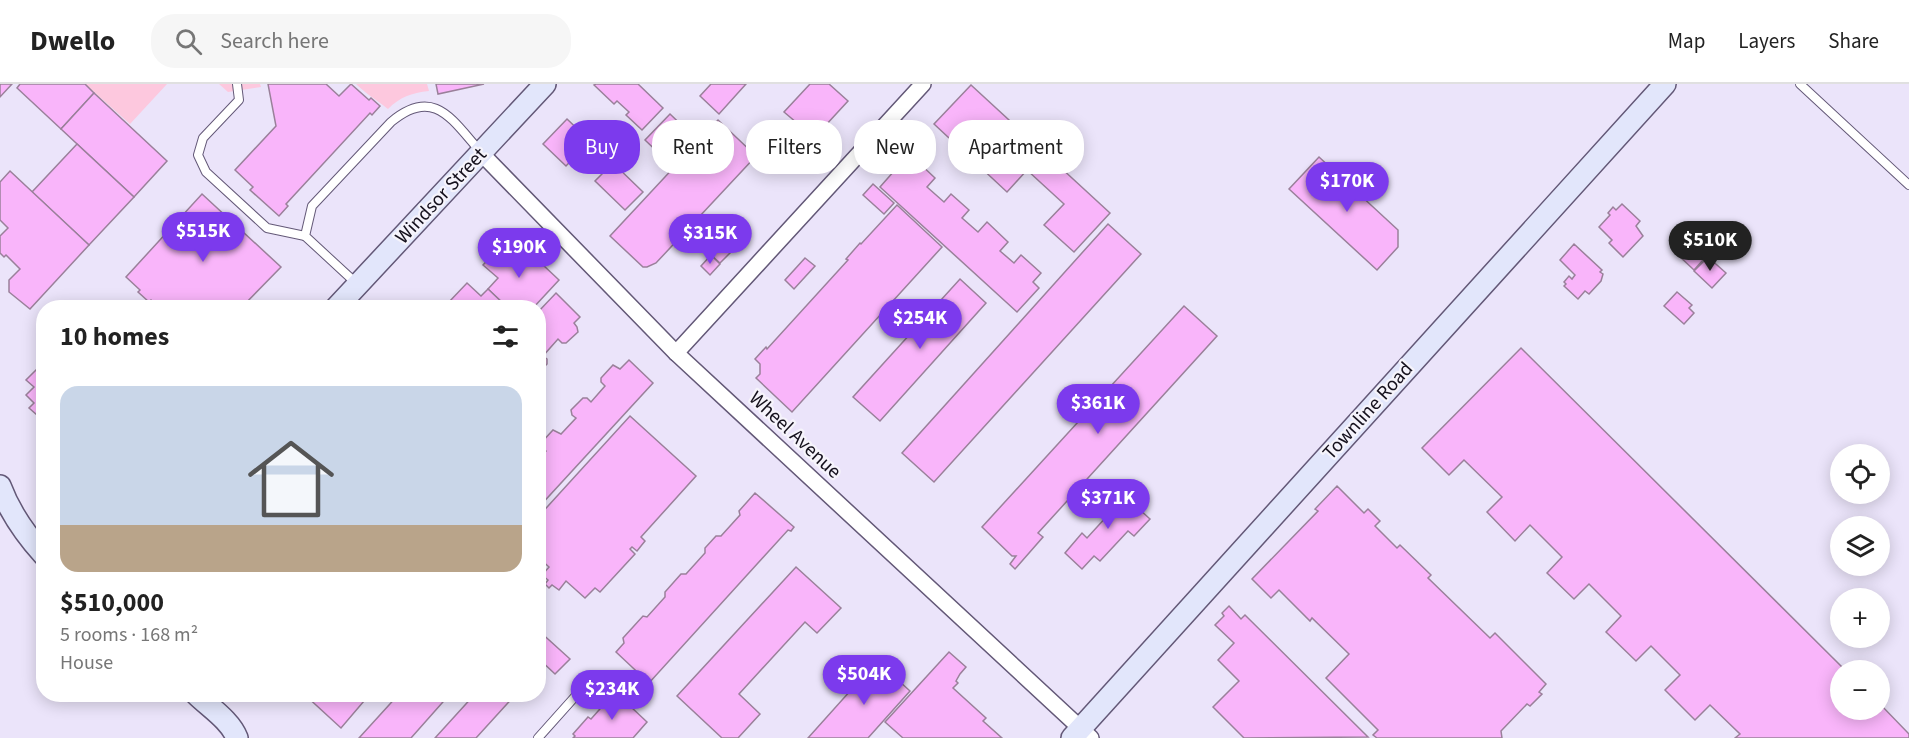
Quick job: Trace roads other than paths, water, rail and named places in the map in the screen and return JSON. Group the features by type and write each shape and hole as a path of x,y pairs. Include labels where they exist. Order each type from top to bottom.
{"street":[{"path":"676,353 923,84"},
{"name":"Townline Road","path":"1081,735 1665,84"},
{"name":"Windsor Street","path":"343,300 542,85"},
{"name":"Wheel Avenue","path":"481,153 676,353 1081,735"},
{"path":"0,486 11,512 35,540"},
{"path":"205,702 241,736"}],"lane":[{"path":"237,84 239,100 203,138 198,155 206,172 267,228 305,236 357,284"},
{"path":"1800,84 1909,185"},
{"path":"305,236 312,206 402,113 416,107 431,106 446,114 481,153"},
{"path":"538,738 580,692"}]}
